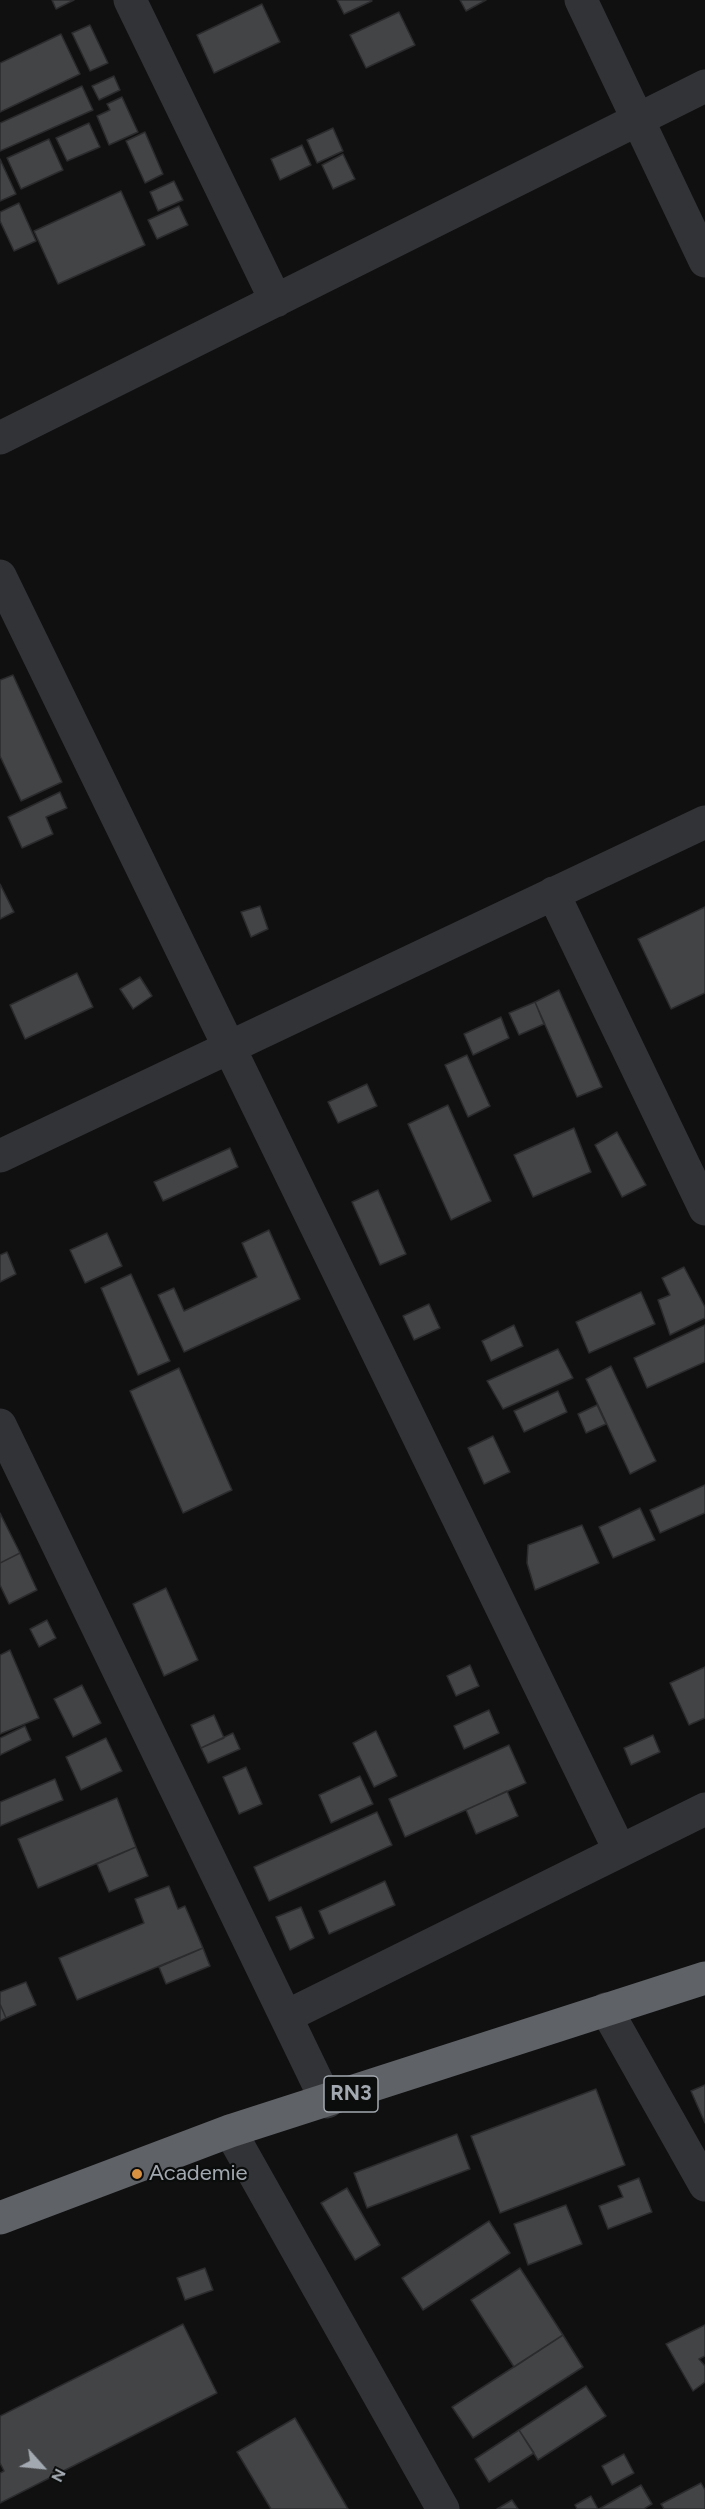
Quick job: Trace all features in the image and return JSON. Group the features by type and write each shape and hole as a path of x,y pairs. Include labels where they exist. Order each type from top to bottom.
{"highway":[{"name":"RN3","path":"0,2218 230,2132 705,1978"}],"street":[{"path":"130,0 276,301"},
{"path":"581,0 705,261"},
{"path":"0,438 705,86"},
{"path":"0,576 620,1851"},
{"path":"0,1156 705,822"},
{"path":"553,893 705,1209"},
{"path":"0,1425 327,2102"},
{"path":"287,2016 705,1809"},
{"path":"606,2009 705,2185"},
{"path":"230,2132 443,2509"}],"building":[{"path":"52,0 74,0 56,9"},
{"path":"337,0 371,0 372,1 344,14"},
{"path":"460,0 486,0 466,11"},
{"path":"262,4 280,42 214,73 197,35"},
{"path":"399,12 415,45 366,68 350,35"},
{"path":"90,25 108,63 90,71 72,33"},
{"path":"61,34 80,74 0,112 0,63"},
{"path":"114,76 120,90 99,100 92,86"},
{"path":"82,86 93,110 0,151 0,123"},
{"path":"122,97 138,132 109,145 97,116 110,110 107,104"},
{"path":"89,123 100,147 67,161 56,138"},
{"path":"333,128 343,151 317,163 307,140"},
{"path":"145,132 163,174 145,183 126,141"},
{"path":"49,139 63,170 21,189 7,158"},
{"path":"302,145 311,165 280,180 271,159"},
{"path":"343,154 355,179 333,189 322,165"},
{"path":"0,159 16,194 0,201"},
{"path":"174,181 183,200 158,211 150,192"},
{"path":"121,191 145,245 58,284 34,231"},
{"path":"19,203 36,241 14,251 0,221 0,212"},
{"path":"179,206 188,225 157,239 148,220"},
{"path":"13,675 62,782 21,801 0,756 0,680"},
{"path":"60,792 67,808 46,817 53,834 22,848 8,817"},
{"path":"0,884 14,912 0,919"},
{"path":"260,906 268,929 251,937 241,912"},
{"path":"705,907 705,993 671,1009 638,939"},
{"path":"77,973 93,1007 25,1039 10,1005"},
{"path":"140,977 152,996 133,1009 120,989"},
{"path":"559,990 602,1087 577,1097 535,1002"},
{"path":"535,1002 544,1024 519,1035 509,1013"},
{"path":"501,1017 509,1038 473,1055 464,1034"},
{"path":"467,1055 490,1106 468,1117 445,1065"},
{"path":"367,1084 377,1106 338,1123 328,1102"},
{"path":"448,1105 491,1201 451,1220 408,1124"},
{"path":"574,1128 591,1172 533,1197 514,1155"},
{"path":"617,1132 646,1185 622,1197 595,1145"},
{"path":"230,1148 238,1167 163,1201 154,1182"},
{"path":"378,1190 406,1254 380,1265 352,1202"},
{"path":"269,1230 300,1299 184,1352 158,1295 174,1288 184,1311 257,1277 242,1243"},
{"path":"107,1233 122,1266 85,1283 70,1250"},
{"path":"7,1252 16,1274 0,1282 0,1255"},
{"path":"684,1267 705,1307 705,1318 670,1335 658,1300 670,1295 662,1278"},
{"path":"131,1274 170,1361 138,1375 101,1288"},
{"path":"641,1292 655,1324 589,1353 576,1322"},
{"path":"429,1304 440,1328 414,1340 403,1316"},
{"path":"514,1325 523,1346 491,1361 482,1341"},
{"path":"705,1325 705,1362 647,1388 634,1358"},
{"path":"558,1349 573,1378 503,1409 487,1381"},
{"path":"611,1366 656,1461 630,1474 586,1379"},
{"path":"179,1368 232,1490 183,1513 130,1391"},
{"path":"558,1391 567,1412 524,1432 514,1411"},
{"path":"597,1405 606,1424 586,1433 578,1414"},
{"path":"493,1436 510,1472 484,1484 468,1448"},
{"path":"705,1485 705,1513 660,1533 650,1510"},
{"path":"640,1508 655,1540 613,1558 599,1527"},
{"path":"0,1513 20,1553 0,1563"},
{"path":"582,1525 599,1563 535,1590 527,1563 528,1545"},
{"path":"20,1553 37,1590 9,1604 0,1585 0,1563"},
{"path":"166,1588 198,1660 164,1676 133,1604"},
{"path":"47,1620 56,1638 39,1647 30,1629"},
{"path":"10,1650 39,1718 0,1734 0,1655"},
{"path":"470,1665 479,1686 456,1696 447,1676"},
{"path":"705,1667 705,1718 689,1725 670,1683"},
{"path":"82,1685 101,1723 73,1737 54,1699"},
{"path":"489,1710 499,1733 464,1749 454,1726"},
{"path":"214,1715 224,1738 201,1748 191,1725"},
{"path":"25,1726 31,1740 0,1755 0,1738"},
{"path":"376,1731 397,1776 374,1787 353,1743"},
{"path":"233,1733 240,1749 208,1763 201,1748"},
{"path":"653,1735 660,1752 631,1765 624,1748"},
{"path":"106,1738 122,1771 81,1790 66,1757"},
{"path":"509,1745 526,1783 405,1837 389,1799"},
{"path":"246,1767 262,1804 239,1814 223,1777"},
{"path":"360,1776 373,1804 331,1823 319,1795"},
{"path":"55,1779 63,1800 0,1826 0,1802"},
{"path":"507,1791 518,1816 476,1834 466,1810"},
{"path":"117,1798 136,1847 38,1888 18,1839"},
{"path":"377,1812 392,1845 269,1901 254,1867"},
{"path":"136,1847 148,1876 109,1892 97,1864"},
{"path":"385,1881 395,1905 329,1934 319,1911"},
{"path":"169,1886 178,1909 185,1906 203,1948 77,2000 59,1958 144,1923 135,1899"},
{"path":"301,1907 314,1938 290,1950 276,1917"},
{"path":"203,1948 210,1966 166,1984 159,1967"},
{"path":"26,1982 36,2005 6,2018 0,2004 0,1992"},
{"path":"0,2004 6,2018 0,2021"},
{"path":"705,2085 705,2123 691,2091"},
{"path":"596,2089 625,2165 500,2213 471,2136"},
{"path":"457,2134 470,2169 367,2208 354,2173"},
{"path":"639,2178 652,2212 608,2229 599,2206 623,2197 618,2186"},
{"path":"347,2188 380,2245 355,2260 321,2203"},
{"path":"566,2205 582,2244 528,2265 514,2224"},
{"path":"489,2221 510,2253 423,2310 402,2278"},
{"path":"205,2268 213,2290 185,2300 177,2278"},
{"path":"520,2268 563,2335 514,2367 471,2300"},
{"path":"183,2324 217,2393 0,2503 0,2473 4,2471 0,2463 0,2416"},
{"path":"705,2325 705,2356 699,2359 705,2366 705,2382 693,2391 666,2344"},
{"path":"563,2335 583,2367 473,2438 452,2407"},
{"path":"586,2386 606,2416 538,2460 519,2430"},
{"path":"295,2418 348,2509 271,2509 237,2452"},
{"path":"519,2430 534,2453 489,2482 475,2459"},
{"path":"624,2454 634,2473 612,2485 602,2466"},
{"path":"701,2483 705,2490 705,2509 664,2509 661,2504"},
{"path":"641,2485 652,2504 644,2509 599,2509"},
{"path":"591,2496 598,2509 577,2509 575,2505"},
{"path":"512,2500 518,2509 497,2509"}],"place":[{"name":"Academie","path":"137,2174"}]}
